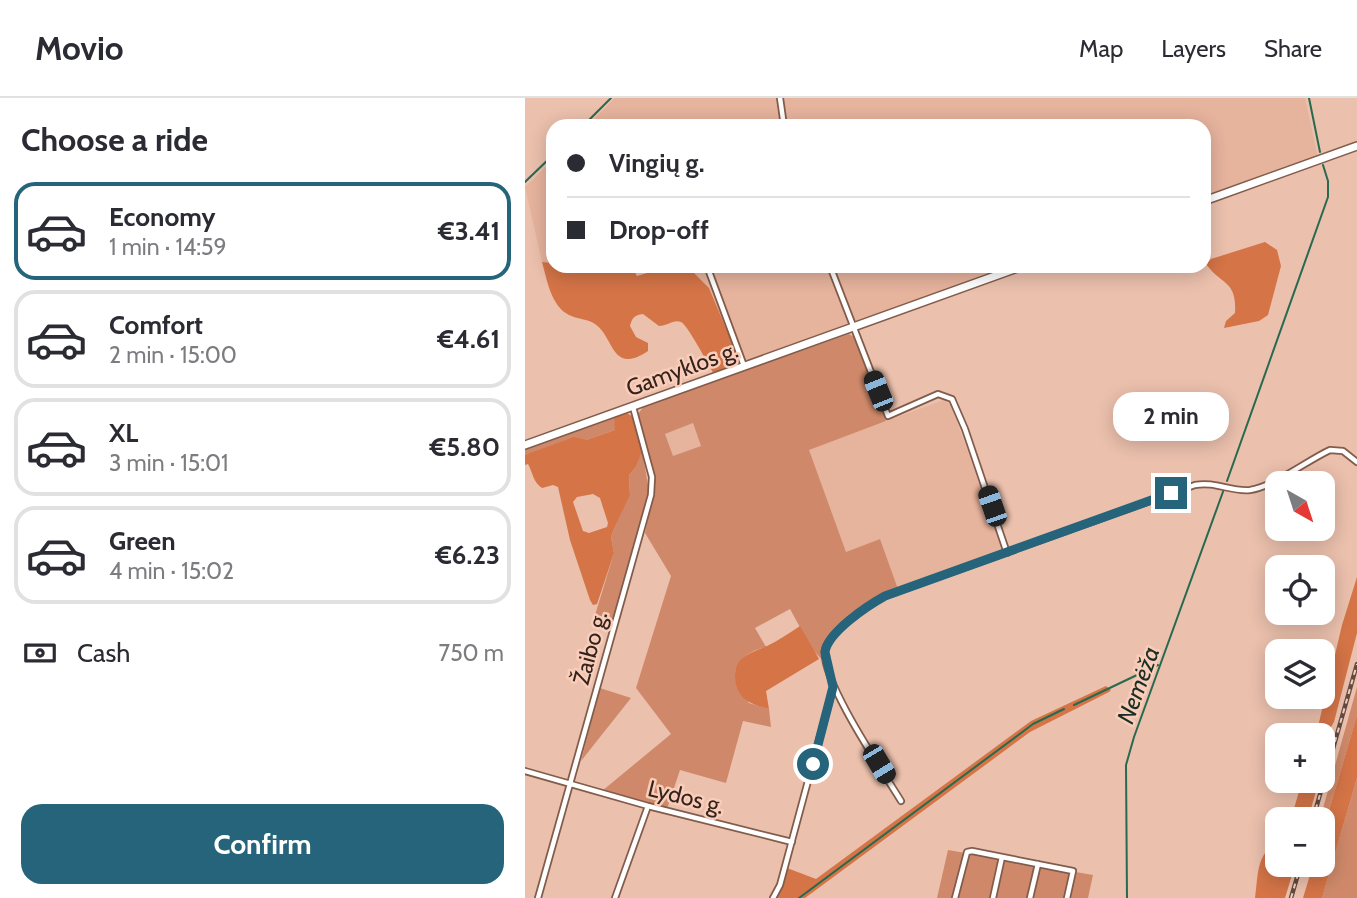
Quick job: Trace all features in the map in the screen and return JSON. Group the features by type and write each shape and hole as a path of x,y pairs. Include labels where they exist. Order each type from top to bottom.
{"main road":[{"path":"1211,198 1357,146"},
{"name":"Gamyklos g.","path":"525,446 1004,273"}],"street":[{"path":"780,98 784,119"},
{"path":"710,273 745,367"},
{"path":"832,273 888,416 938,394 952,399 965,429 1007,553"},
{"name":"Žaibo g.","path":"537,898 651,495 650,469 633,407"},
{"path":"901,802 833,687 825,652 833,635 874,602 1195,485 1213,483 1239,489 1255,489 1330,450 1343,451 1357,462"},
{"path":"773,898 780,885 833,687"},
{"name":"Lydos g.","path":"525,771 648,806 792,842"},
{"path":"615,898 648,806"},
{"path":"955,898 967,852 1073,871 1067,898"},
{"path":"993,898 1002,857"},
{"path":"1030,898 1038,864"}],"shaded area":[{"path":"615,98 1305,98 1318,158 1211,196 1211,119 594,119"},
{"path":"546,167 546,262 542,262 525,187"},
{"path":"1265,242 1277,250 1281,266 1268,315 1259,321 1224,328 1226,321 1235,313 1234,295 1227,284 1211,270 1211,259"},
{"path":"542,262 546,262 546,273 635,273 637,276 647,273 694,273 709,288 741,364 714,374 684,324 676,321 659,326 643,314 634,317 630,326 636,337 648,343 648,351 636,358 620,357 595,324 563,311 551,292"},
{"path":"694,273 994,273 741,364 709,288"},
{"path":"849,334 854,337 886,421 809,450 846,552 880,539 898,589 857,613 835,630 824,646 824,662 812,649 790,609 755,628 766,647 747,655 735,672 749,703 769,709 771,727 743,721 726,783 680,770 667,809 602,791 671,734 636,688 671,576 645,533 655,482 638,414 644,406","holes":["693,423 701,446 673,456 665,434"]},
{"path":"944,400 951,405 1003,550 898,589 880,539 846,552 808,450"},
{"path":"627,413 633,417 643,449 636,467 629,475 630,495 611,537 614,553 597,604 593,605 570,540 558,487 539,486 528,464 525,465 525,455 574,437 586,440 615,430 614,417","holes":["593,494 600,498 607,527 589,533 583,531 573,502 577,497"]},
{"path":"614,417 615,430 525,455 525,449"},
{"path":"693,423 701,446 673,457 665,434"},
{"path":"642,450 649,491 612,628 608,631 592,625 614,553 611,537 630,494 629,475 636,467"},
{"path":"1357,577 1357,633 1334,722 1319,723 1322,709 1335,709 1335,655"},
{"path":"800,626 819,659 766,691 769,709 748,701 741,695 736,684 736,668 739,663 743,658"},
{"path":"1106,686 1111,690 1109,692 1030,732 805,898 775,898 782,887 787,868 816,879 1031,721"},
{"path":"1357,687 1357,715 1335,790 1335,765"},
{"path":"600,688 631,698 581,761"},
{"path":"1357,715 1357,778 1335,853 1335,807 1330,807"},
{"path":"1357,778 1357,898 1322,898 1328,877 1335,877 1335,853"},
{"path":"1299,793 1316,793 1311,807 1294,807"},
{"path":"1327,793 1334,793 1330,807 1323,807"},
{"path":"948,850 1093,875 1088,898 937,898"},
{"path":"1265,853 1265,877 1291,877 1285,898 1255,898"},
{"path":"1309,877 1328,877 1322,898 1303,898"}],"waterway":[{"path":"590,119 611,98"},
{"name":"Nemėža","path":"1309,98 1320,152"},
{"path":"525,182 546,162"},
{"name":"Nemėža","path":"1227,481 1328,197 1328,181 1323,165"},
{"name":"Nemėža","path":"1127,898 1126,765 1224,489"},
{"path":"1074,705 1158,665"},
{"path":"799,898 1033,724 1064,709"}],"railway":[{"path":"1316,807 1357,664"},
{"path":"1291,898 1297,877"}],"route":[{"path":"813,764 833,687 826,647 833,635 874,602 1171,493"}]}
